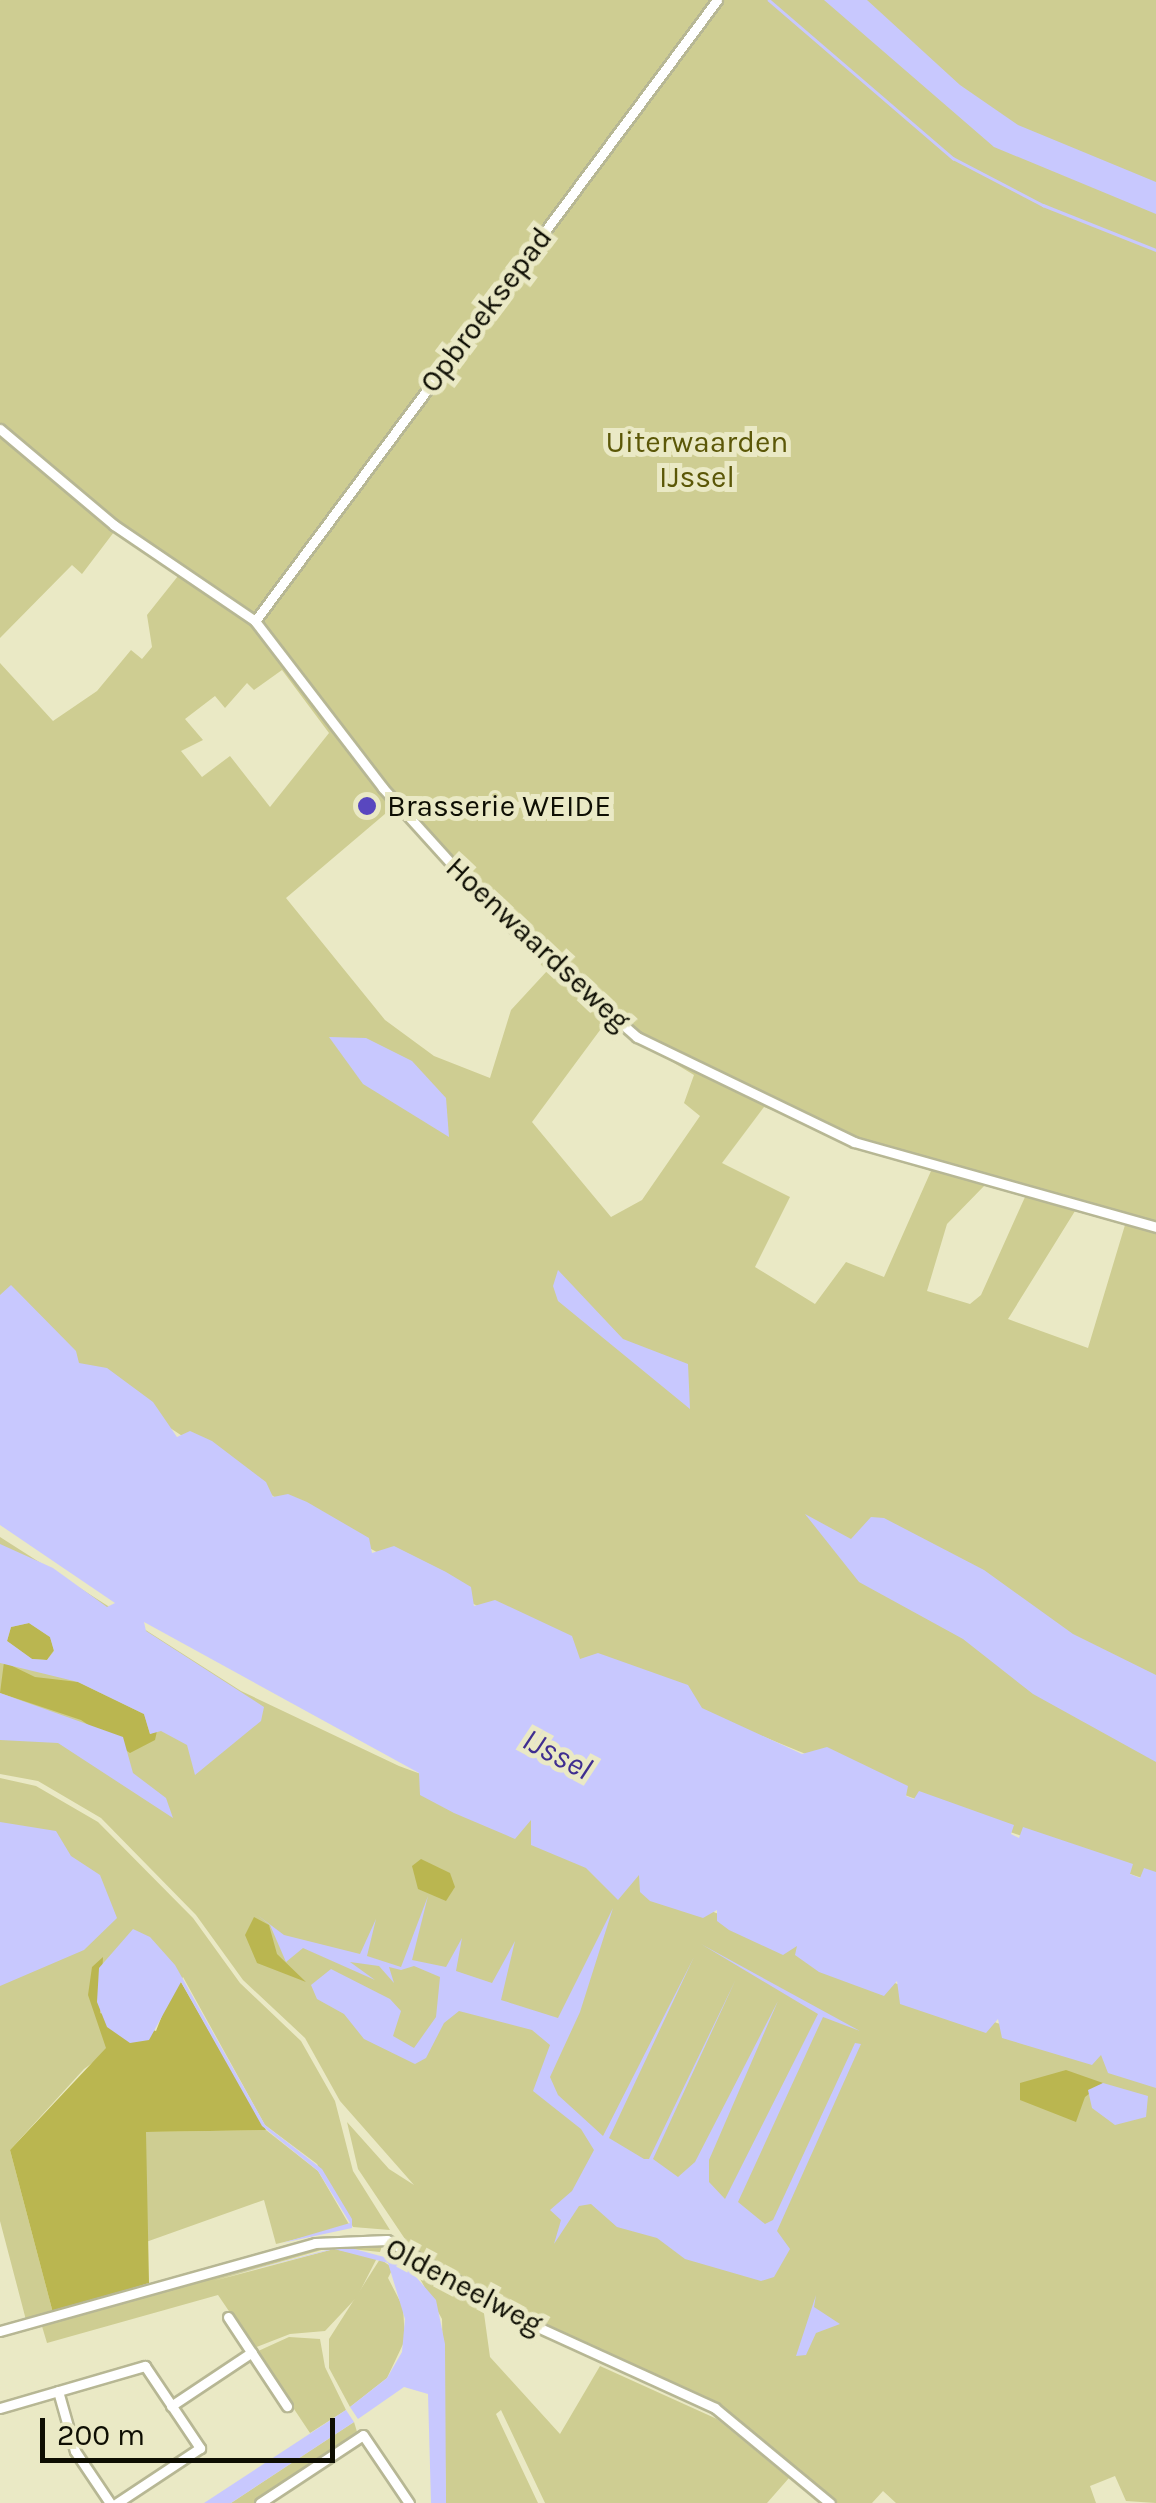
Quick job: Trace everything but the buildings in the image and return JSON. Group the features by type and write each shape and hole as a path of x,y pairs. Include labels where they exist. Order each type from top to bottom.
{"street":[{"name":"Opbroeksepad","path":"255,620 717,0"},
{"name":"Hoenwaardseweg","path":"0,429 114,525 255,620 383,788 496,912 637,1037 854,1142 1156,1226"},
{"name":"Oldeneelweg","path":"0,2331 315,2243 387,2240 531,2324 716,2408 830,2503"},
{"path":"228,2317 287,2406"},
{"path":"171,2406 252,2352"},
{"path":"0,2408 58,2391 145,2366 200,2448 113,2503 75,2451 58,2391"},
{"path":"260,2503 363,2435 409,2503"}],"green space":[{"name":"Uiterwaarden IJssel","path":"0,0 1156,0 1156,1883 910,1797 582,1662 276,1498 84,1371 0,1298 0,663 53,721 97,691 131,650 142,659 152,647 147,615 178,576 114,532 82,574 72,565 0,638","holes":["282,670 329,733 270,807 230,756 202,777 181,751 203,740 185,719 215,696 225,708 247,683 254,690","392,808 547,971 511,1010 490,1078 434,1056 385,1020 286,898","606,1022 694,1075 684,1103 700,1116 642,1200 611,1217 532,1122","764,1107 931,1171 884,1277 846,1262 815,1304 755,1267 790,1197 722,1163","985,1185 1025,1197 981,1295 970,1304 927,1291 947,1224","1075,1211 1125,1225 1088,1348 1008,1319"]},
{"path":"0,1537 241,1691 399,1766 532,1815 711,1911 997,2023 1156,2071 1156,2503 1126,2501 1115,2476 1090,2486 1096,2503 896,2503 883,2491 872,2503 835,2503 721,2407 543,2330 409,2245 358,2169 347,2122 389,2169 414,2185 340,2101 305,2038 243,1980 196,1915 101,1818 38,1781 0,1774"},
{"path":"0,1778 36,1786 98,1822 193,1918 240,1983 301,2041 335,2101 353,2171 390,2230 353,2227 317,2164 265,2125 183,1977 164,2011 84,2069 10,2150 53,2313 26,2320 0,2221"},
{"path":"266,2130 318,2171 350,2226 276,2244 264,2200 146,2242 146,2132"},
{"path":"329,2242 382,2246 380,2252 332,2247 213,2281 334,2249 377,2258 357,2297 325,2331 290,2334 254,2348 218,2295 47,2343 41,2323"},
{"path":"388,2244 482,2299 490,2357 560,2434 600,2366 717,2419 789,2478 767,2503 545,2503 501,2410 496,2414 538,2503 446,2503 442,2319 418,2275 383,2253"},
{"path":"380,2259 393,2268 388,2278 403,2307 405,2340 387,2378 350,2407 329,2368 329,2339"},
{"path":"289,2337 320,2339 325,2367 346,2410 310,2433 256,2352"},
{"path":"354,2422 358,2435 255,2503 231,2503"}],"shaded area":[{"path":"29,1623 50,1637 54,1650 47,1660 32,1659 7,1641 11,1627"},
{"path":"4,1662 35,1677 78,1682 144,1714 150,1734 157,1731 155,1740 130,1753 81,1720 0,1693"},
{"path":"421,1859 450,1873 455,1887 446,1901 418,1889 412,1866"},
{"path":"254,1917 269,1925 277,1954 306,1982 257,1963 245,1935"},
{"path":"103,1957 100,2013 156,2031 174,1985 181,1982 266,2130 146,2132 149,2283 53,2313 10,2150 106,2048 88,1995 92,1967"},
{"path":"1066,2070 1103,2083 1085,2097 1076,2122 1020,2100 1020,2083"}],"water":[{"path":"824,0 867,0 960,85 1018,125 1156,182 1156,214 994,147"},
{"path":"329,1037 366,1038 412,1061 446,1098 449,1137 363,1084"},
{"path":"558,1270 623,1339 688,1364 690,1409 558,1301 553,1286"},
{"name":"IJssel","path":"11,1285 76,1351 79,1363 107,1368 153,1402 177,1437 190,1431 212,1441 266,1482 273,1497 288,1494 307,1502 369,1538 372,1553 394,1546 446,1572 471,1587 474,1606 495,1600 572,1636 580,1659 598,1653 688,1685 702,1708 802,1754 827,1747 908,1786 906,1796 914,1799 919,1791 1014,1825 1011,1834 1019,1838 1023,1827 1133,1864 1130,1874 1140,1878 1144,1868 1156,1872 1156,2088 1108,2073 1101,2055 1092,2065 1002,2038 998,2019 986,2033 900,2004 897,1981 884,1996 819,1972 795,1955 797,1946 783,1955 729,1930 717,1921 717,1910 703,1918 650,1901 640,1892 639,1875 618,1900 586,1868 531,1845 531,1820 515,1839 454,1813 420,1795 419,1773 144,1622 146,1631 264,1707 261,1721 195,1775 187,1745 161,1731 150,1734 144,1714 78,1682 0,1663 0,1544 53,1568 107,1607 115,1603 0,1525 0,1295","holes":["29,1623 50,1637 54,1651 47,1660 32,1659 7,1641 11,1627"]},
{"path":"805,1514 851,1539 871,1517 884,1518 984,1570 1073,1634 1156,1675 1156,1762 1033,1694 963,1639 859,1582"},
{"path":"0,1693 123,1737 133,1773 166,1798 173,1818 58,1743 0,1740"},
{"path":"0,1822 56,1831 71,1856 100,1875 117,1918 84,1950 0,1986"},
{"path":"428,1896 412,1960 446,1967 462,1938 456,1971 492,1983 515,1941 501,2000 558,2018 613,1908 580,2012 550,2077 558,2095 603,2136 694,1957 609,2138 644,2159 649,2159 736,1979 653,2159 678,2177 695,2162 778,2001 709,2160 709,2182 725,2199 818,2014 701,1944 860,2031 823,2017 738,2202 765,2224 773,2220 855,2043 861,2044 777,2231 790,2249 774,2277 761,2281 685,2259 657,2238 617,2227 591,2204 579,2206 554,2244 561,2220 550,2210 572,2191 594,2150 581,2129 533,2091 550,2045 532,2030 459,2011 444,2023 426,2058 415,2064 364,2039 344,2014 317,1999 311,1985 331,1969 390,1999 401,2011 393,2036 414,2048 436,2017 440,1977 414,1966 401,1970 389,1967 394,1983 379,1966 350,1962 375,1980 303,1948 286,1962 270,1925 256,1914 284,1935 360,1954 376,1919 367,1956 401,1967"},
{"path":"133,1929 150,1937 175,1965 265,2125 322,2169 352,2219 352,2228 282,2243 350,2223 318,2171 262,2126 181,1982 149,2040 130,2043 107,2027 97,2002 99,1968"},
{"path":"1103,2083 1148,2096 1146,2117 1115,2125 1092,2108 1088,2090"},
{"path":"343,2246 403,2262 436,2300 445,2344 446,2503 431,2503 428,2394 404,2387 358,2419 350,2407 387,2378 402,2352 405,2319 388,2263 334,2249 212,2280"},
{"path":"816,2295 814,2307 840,2324 816,2333 806,2355 796,2356"},
{"path":"346,2410 354,2422 231,2503 204,2503"}],"waterway":[{"path":"769,0 953,158 1043,205 1156,250"}],"place":[{"name":"Brasserie WEIDE","path":"367,806"}]}
